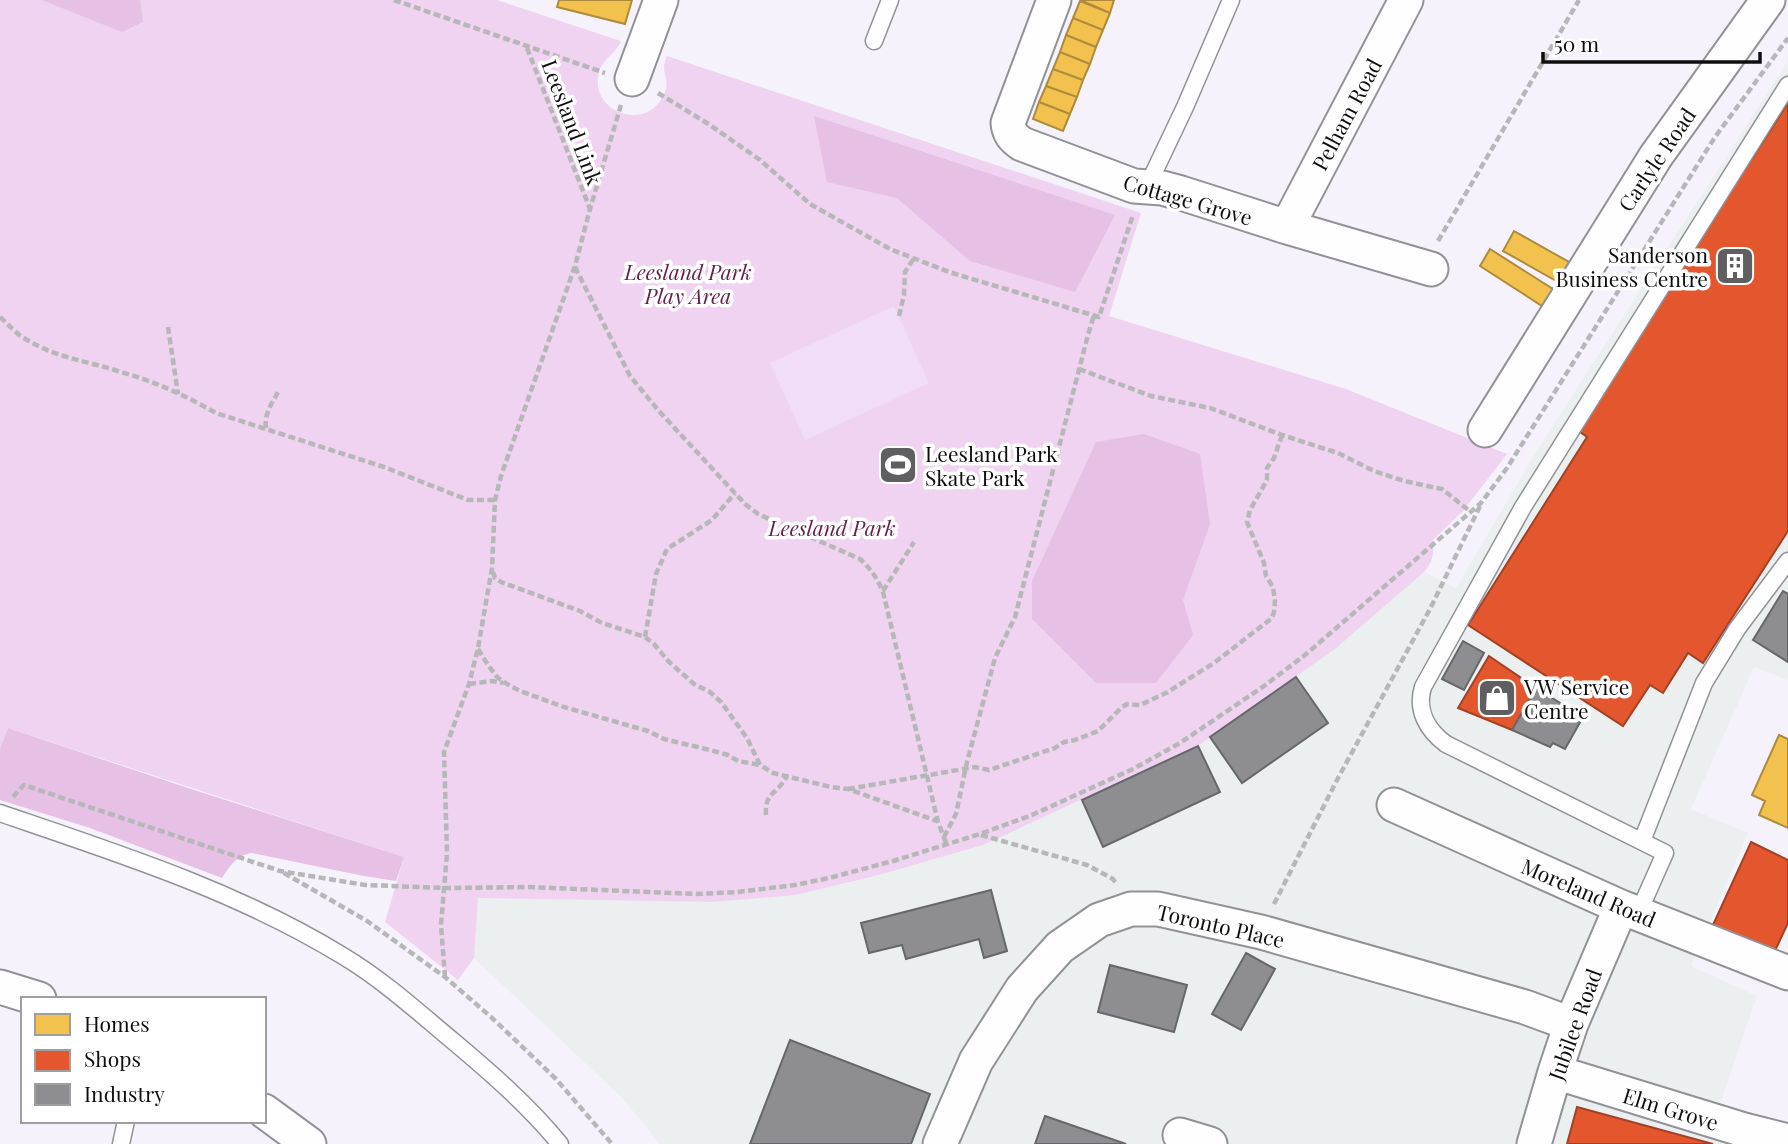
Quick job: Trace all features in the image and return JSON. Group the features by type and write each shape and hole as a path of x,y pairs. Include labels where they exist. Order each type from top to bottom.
{"street":[{"path":"632,79 661,0"},
{"name":"Cottage Grove","path":"1054,0 1010,114 1009,131 1022,144 1134,186 1181,193 1287,228 1427,268"},
{"name":"Pelham Road","path":"1287,228 1406,0"},
{"name":"Carlyle Road","path":"1485,430 1656,156 1768,0"},
{"name":"Moreland Road","path":"1394,805 1629,911 1788,973"},
{"name":"Toronto Place","path":"940,1144 976,1061 1022,989 1060,947 1099,920 1131,909 1158,908 1261,932 1525,1007 1572,1024"},
{"name":"Jubilee Road","path":"1534,1144 1572,1024 1629,911"},
{"path":"0,986 33,997"},
{"name":"Elm Grove","path":"1555,1072 1788,1141"},
{"path":"266,1112 309,1144"}],"lane":[{"path":"874,41 890,0"},
{"path":"1145,187 1185,107 1231,0"},
{"path":"1629,911 1665,853 1446,744 1426,723 1420,697 1423,687 1523,507 1788,85"},
{"path":"1642,841 1704,683 1737,629 1788,561"},
{"path":"0,813 150,865 214,891 280,921 344,957 399,995 500,1080 560,1144"},
{"path":"121,1144 126,1123"}],"path":[{"name":"Leesland Link","path":"394,0 597,71"},
{"path":"1427,268 1579,0"},
{"path":"1261,932 1304,842 1431,607 1481,503 1507,468 1715,137 1788,38"},
{"name":"Leesland Link","path":"527,47 590,209"},
{"path":"445,977 441,925 447,818 444,752 469,684 478,648 492,568 495,500 575,266 618,115 632,79 710,125 760,160 810,204 890,248 949,272 1099,317 1145,187"},
{"path":"899,316 904,295 905,272 914,258"},
{"path":"575,266 630,376 735,492 758,514 860,559 877,578 883,592 938,822 947,845"},
{"path":"944,837 956,814 995,658 1015,617 1094,315"},
{"path":"0,317 22,337 48,351 122,372 178,394 216,413 384,467 468,500 495,500"},
{"path":"168,327 178,394"},
{"path":"1079,369 1151,396 1210,408 1338,453 1394,478 1442,489 1471,512"},
{"path":"266,428 268,409 278,392"},
{"path":"469,684 492,681 507,684 538,699 648,731 664,739 727,755 738,761 760,765 773,773 831,788 848,789 975,767 989,770 1006,765 1098,730 1127,704 1140,705 1166,693 1214,663 1272,618 1275,601 1273,587 1266,576 1264,563 1247,522 1250,510 1267,480 1267,467 1274,458 1282,435"},
{"path":"645,637 656,574 662,557 667,549 712,520 735,492"},
{"path":"24,785 280,871 365,885 528,887 696,894 795,885 893,861 980,834 1032,815 1157,757 1207,726 1305,655 1481,503"},
{"path":"883,592 914,541"},
{"path":"492,568 495,578 501,582 580,611 602,623 645,637 685,676 721,702 747,738 760,765"},
{"path":"478,648 488,665 507,684"},
{"path":"766,815 765,804 772,793 782,786 787,776"},
{"path":"848,789 938,822"},
{"path":"980,834 1087,865 1113,879 1131,909"},
{"path":"280,871 367,920 445,977 556,1079 612,1144"}],"shaded area":[{"path":"42,0 140,0 143,22 122,32"},
{"path":"1788,61 1788,680 1754,667 1691,809 1748,833 1691,966 1757,996 1712,1128 1755,1144 659,1144 620,1096 474,958 477,898 711,902 815,891 983,845 1198,746 1335,649 1424,572 1456,588 1539,447"},
{"path":"814,116 1115,215 1075,292 970,261 897,198 827,182"},
{"path":"894,306 929,383 805,440 770,363"},
{"path":"1144,434 1200,454 1210,524 1183,600 1193,635 1156,683 1096,683 1032,619 1032,581 1096,442"},
{"path":"8,728 404,857 396,881 252,853 238,858 222,878 90,828 0,800 0,749"}],"green space":[{"name":"Leesland Park","path":"0,0 497,0 621,41 602,66 598,77 599,90 604,100 622,113 644,113 654,108 662,98 667,85 664,66 667,56 1141,213 1109,316 1346,389 1507,454 1463,511 1433,540 1432,557 1424,572 1335,649 1198,746 983,845 800,894 711,902 478,898 474,958 458,980 385,922 404,857 8,728 0,751"}],"building: Homes":[{"path":"559,0 632,0 625,24 557,7"},
{"path":"1080,0 1114,0 1110,13"},
{"path":"1080,1 1110,13 1103,30 1073,18"},
{"path":"1073,18 1103,30 1096,47 1066,35"},
{"path":"1066,35 1096,47 1090,64 1060,52"},
{"path":"1060,52 1090,64 1083,80 1053,69"},
{"path":"1053,69 1083,80 1077,97 1046,86"},
{"path":"1046,86 1077,97 1070,114 1039,102"},
{"path":"1039,102 1070,114 1063,131 1033,119"},
{"path":"1514,231 1569,262 1558,282 1503,251"},
{"path":"1490,249 1553,289 1542,306 1480,266"},
{"path":"1779,735 1788,739 1788,828 1759,815 1765,801 1752,795"}],"building: Shops":[{"name":"Sanderson Business Centre","path":"1788,103 1788,531 1703,663 1688,653 1663,693 1650,685 1623,726 1468,625 1587,437 1576,429"},
{"name":"VW Service Centre","path":"1489,656 1536,688 1512,730 1458,708"},
{"path":"1751,842 1788,860 1788,923 1773,955 1712,927"},
{"path":"1577,1107 1713,1144 1567,1144"}],"building: Industry":[{"path":"1783,591 1788,594 1788,662 1753,640"},
{"path":"1463,641 1484,653 1464,690 1442,679"},
{"path":"1296,677 1328,723 1242,783 1210,737"},
{"path":"1536,688 1583,717 1565,749 1553,743 1550,747 1512,730"},
{"path":"1198,746 1220,792 1103,847 1082,800"},
{"path":"991,890 1007,951 984,958 979,939 906,959 902,945 869,953 861,923"},
{"path":"1246,953 1275,969 1241,1030 1212,1014"},
{"path":"1110,965 1187,985 1174,1032 1098,1012"},
{"path":"790,1040 930,1094 911,1144 750,1144"},
{"path":"1045,1116 1126,1144 1035,1144"}],"place":[{"name":"Sanderson Business Centre","path":"1735,266"},
{"name":"Leesland Park Skate Park","path":"898,465"},
{"name":"VW Service Centre","path":"1497,698"}],"park label":[{"name":"Leesland Park Play Area","path":"688,283"}]}
